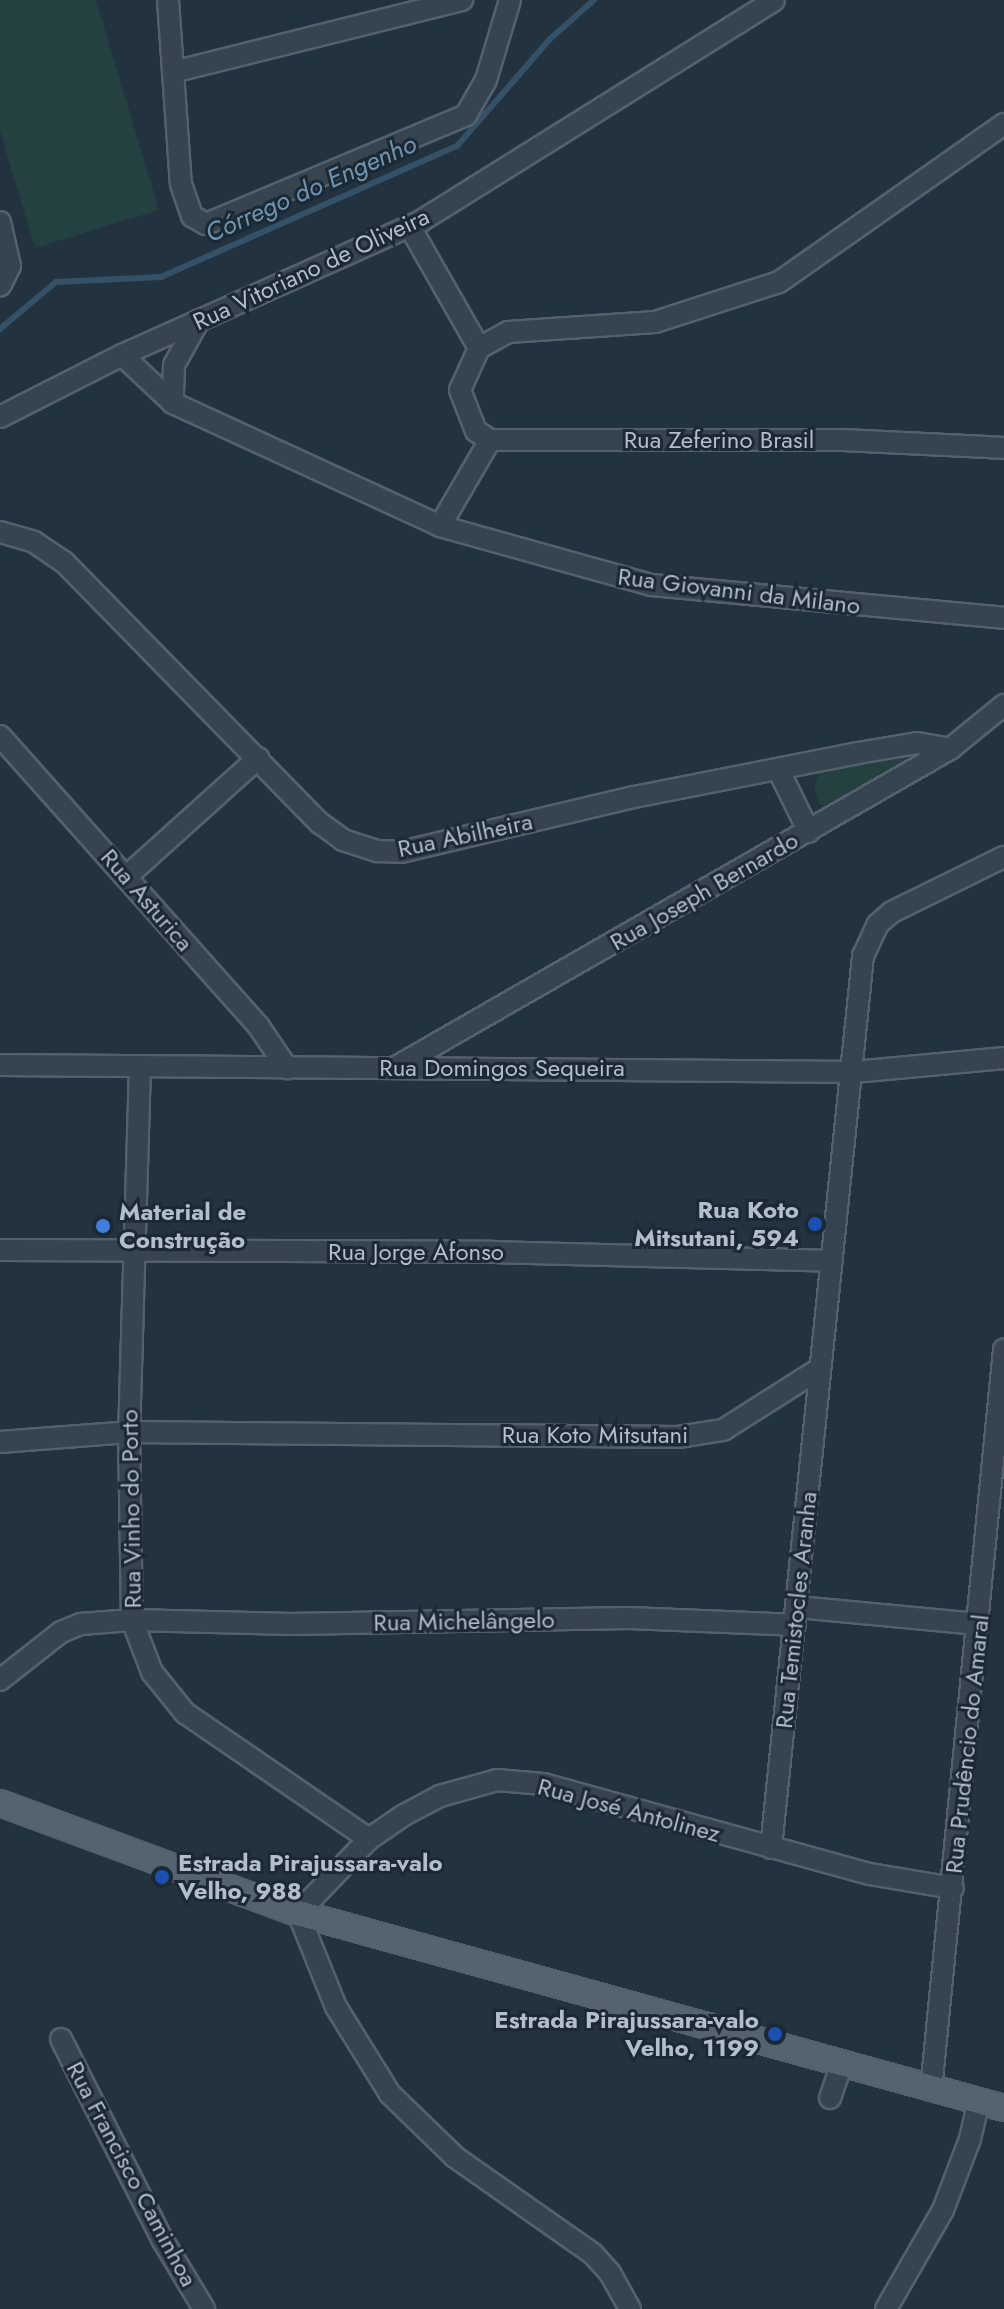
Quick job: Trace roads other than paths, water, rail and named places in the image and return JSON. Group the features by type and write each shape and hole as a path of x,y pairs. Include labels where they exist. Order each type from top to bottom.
{"main road":[{"path":"0,1803 298,1913 841,2066 1004,2108"}],"street":[{"path":"168,0 181,184 192,216 206,224 466,115 486,80 510,0"},
{"path":"173,72 462,0"},
{"name":"Rua Vitoriano de Oliveira","path":"0,417 122,355 410,227 774,0"},
{"path":"440,526 490,440 476,431 461,395 479,348 524,328 655,322 779,282 1004,124"},
{"path":"0,222 10,266 0,286"},
{"path":"410,227 479,348"},
{"path":"173,403 174,365 199,320"},
{"name":"Rua Giovanni da Milano","path":"122,355 173,403 440,526 651,585 1004,618"},
{"name":"Rua Zeferino Brasil","path":"490,440 843,440 1004,448"},
{"name":"Rua Abilheira","path":"0,532 34,542 64,562 343,840 401,852 634,797 778,769 917,743 950,749"},
{"name":"Rua Joseph Bernardo","path":"396,1067 950,749 1004,705"},
{"name":"Rua Asturica","path":"0,736 259,1027 287,1068"},
{"path":"126,877 258,758"},
{"path":"778,769 809,832"},
{"path":"816,1371 854,1072 859,976 878,924 929,890 1004,857"},
{"name":"Rua Domingos Sequeira","path":"0,1065 854,1072 1004,1058"},
{"name":"Rua Vinho do Porto","path":"140,1066 129,1432 132,1620 152,1672 185,1713 369,1839"},
{"name":"Rua Jorge Afonso","path":"0,1250 493,1252 832,1261"},
{"name":"Rua Prudêncio do Amaral","path":"931,2090 1004,1350"},
{"name":"Rua Koto Mitsutani","path":"0,1442 129,1432 678,1437 723,1430 816,1371"},
{"name":"Rua Temistocles Aranha","path":"771,1848 796,1616 816,1371"},
{"name":"Rua Michelângelo","path":"0,1680 61,1632 81,1624 132,1620 291,1624 796,1616 978,1624"},
{"name":"Rua José Antolinez","path":"298,1913 369,1839 440,1796 497,1780 543,1784 870,1874 953,1888"},
{"path":"298,1913 336,2007 390,2094 455,2157 593,2254 610,2273 630,2309"},
{"name":"Rua Francisco Caminhoa","path":"61,2039 162,2239 204,2309"},
{"path":"830,2098 841,2066"},
{"path":"886,2309 943,2210 970,2139 978,2103"}],"waterway":[{"name":"Córrego do Engenho","path":"0,329 56,282 161,277 457,146 550,39 594,0"}],"place":[{"name":"Rua Koto Mitsutani, 594","path":"815,1224"},
{"name":"Material de Construção","path":"103,1226"},
{"name":"Estrada Pirajussara-valo Velho, 988","path":"162,1877"},
{"name":"Estrada Pirajussara-valo Velho, 1199","path":"775,2034"}]}
